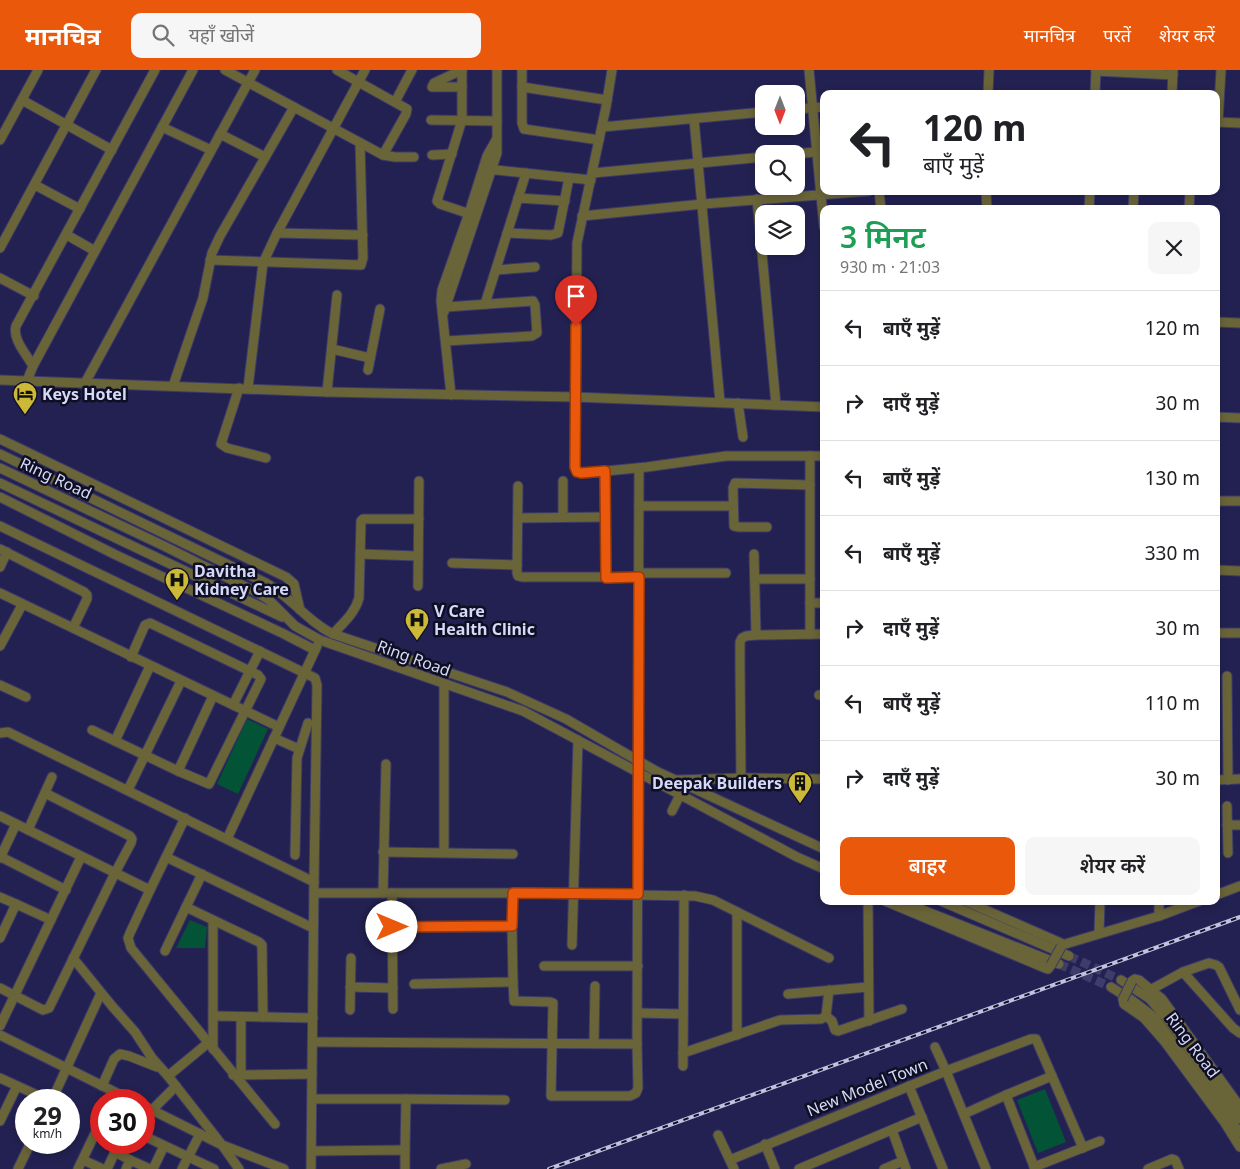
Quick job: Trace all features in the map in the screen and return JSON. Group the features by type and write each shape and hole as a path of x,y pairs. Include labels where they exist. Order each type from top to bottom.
{"street":[{"path":"0,140 38,70"},
{"path":"0,248 96,70"},
{"path":"33,366 16,336 15,330 155,70"},
{"path":"27,381 33,366 193,70"},
{"path":"225,70 383,155 414,157"},
{"path":"85,383 255,70"},
{"path":"337,70 405,107 407,112 383,155"},
{"path":"266,458 227,448 221,444 243,388 263,263 277,233 365,70"},
{"path":"395,102 412,70"},
{"path":"462,87 432,87 434,83 462,70 462,87 462,120 437,201 440,204 473,214"},
{"path":"452,395 444,311 441,301 442,290 456,264 487,169 487,156 496,140 497,70"},
{"path":"522,70 522,123 524,129 599,140"},
{"path":"612,70 592,176 582,216 577,250 575,397 575,467 577,472 639,468 726,456 820,456"},
{"path":"805,153 820,152 812,108 809,70"},
{"path":"988,90 989,70"},
{"path":"1095,90 1096,70 1173,72 1172,90"},
{"path":"1219,90 1220,70"},
{"path":"522,87 607,100"},
{"path":"22,100 112,150"},
{"path":"173,386 202,298 210,260 220,236 294,107"},
{"path":"805,108 820,107"},
{"path":"602,126 755,113"},
{"path":"694,119 720,402"},
{"path":"431,120 497,121"},
{"path":"1220,122 1240,124"},
{"path":"162,127 211,150"},
{"path":"220,134 265,157"},
{"path":"210,260 263,263 361,264 363,258 363,235 360,143"},
{"path":"432,155 452,154"},
{"path":"487,169 569,178 755,158"},
{"path":"485,304 526,173"},
{"path":"507,233 556,235 560,231 569,178"},
{"path":"35,185 80,209"},
{"path":"582,216 821,195 822,205"},
{"path":"518,198 565,201"},
{"path":"757,200 776,406"},
{"path":"277,233 363,235"},
{"path":"67,235 95,251"},
{"path":"496,270 535,267"},
{"path":"0,278 34,296"},
{"path":"327,392 337,295"},
{"path":"444,311 485,304 533,301 535,305 536,333 532,336 446,341"},
{"path":"368,370 380,309"},
{"path":"1220,322 1240,323"},
{"path":"332,349 370,358"},
{"path":"0,380 327,392 575,397 776,406 820,406"},
{"path":"738,403 744,438"},
{"path":"1220,417 1240,418"},
{"path":"0,439 286,577 294,584 300,610"},
{"name":"Ring Road","path":"0,454 266,583 275,588 311,620 333,634 507,692 566,719 639,762 820,848"},
{"path":"810,456 810,634"},
{"path":"29,468 36,457"},
{"name":"Ring Road","path":"0,468 256,592 269,600 295,626 320,640 524,712 797,857 820,867"},
{"path":"513,893 514,1001 553,1003 554,1042 551,1096 630,1096 636,1093 638,1088 639,468"},
{"path":"605,471 606,578"},
{"path":"418,586 419,481"},
{"path":"563,481 563,517"},
{"path":"0,483 287,619"},
{"path":"767,527 734,526 733,488 735,483 810,485"},
{"path":"518,486 517,573 522,577 606,578 639,575 726,573"},
{"path":"1,501 315,650"},
{"path":"1220,501 1240,501"},
{"path":"639,506 733,506"},
{"path":"518,518 605,517"},
{"path":"333,634 357,606 360,589 360,524 363,519 419,519"},
{"path":"0,526 315,678 317,685 311,1169"},
{"path":"116,555 123,542"},
{"path":"0,567 3,551 84,592 87,595 87,600 73,628"},
{"path":"360,554 418,556"},
{"path":"754,554 756,635"},
{"path":"452,563 517,565"},
{"path":"1220,570 1240,571"},
{"path":"755,578 810,578"},
{"path":"0,593 279,728"},
{"path":"810,603 820,603"},
{"path":"0,646 22,605"},
{"path":"92,730 206,784 212,782 261,679 260,676 150,623 145,625 131,657"},
{"path":"1220,632 1240,633"},
{"path":"741,778 740,642 742,638 756,635 820,634"},
{"path":"226,838 320,640"},
{"path":"233,705 260,651"},
{"path":"115,742 150,666"},
{"path":"1227,676 1228,780"},
{"path":"128,790 181,681"},
{"path":"444,684 444,852"},
{"path":"0,685 26,697"},
{"path":"178,771 213,696"},
{"path":"295,855 296,766 299,749 308,722"},
{"path":"1,731 8,732 314,882"},
{"path":"274,738 299,749"},
{"path":"572,945 572,893 578,740"},
{"path":"386,764 383,852 392,927 393,1009"},
{"path":"28,830 52,777"},
{"path":"676,780 741,778 820,779"},
{"path":"1220,780 1240,779"},
{"path":"0,988 43,1010 49,1008 132,839 130,836 45,794"},
{"path":"672,811 680,795"},
{"path":"1228,806 1228,853"},
{"path":"0,816 150,890"},
{"path":"185,818 130,933 129,943 131,948 211,1046 237,1074 275,1124"},
{"path":"16,824 0,857 66,890"},
{"path":"1227,826 1240,825"},
{"path":"806,842 820,844"},
{"path":"383,852 513,854"},
{"path":"0,1026 81,856"},
{"path":"166,857 313,928"},
{"path":"797,857 812,870 820,873"},
{"path":"165,951 202,874"},
{"path":"1220,894 1240,886"},
{"path":"314,893 572,893 704,897 829,958"},
{"path":"684,895 684,1066"},
{"path":"0,897 51,920"},
{"path":"0,938 16,904"},
{"path":"868,905 868,1021"},
{"path":"895,905 1048,969 1055,964 1062,946 1188,905"},
{"path":"910,905 1055,964"},
{"path":"950,905 1069,956"},
{"path":"974,905 1061,943 1062,946"},
{"path":"1099,933 1100,905"},
{"path":"1159,905 1159,916"},
{"path":"186,907 262,945 263,1017"},
{"path":"736,1035 737,912"},
{"path":"211,1046 213,1016 213,920"},
{"path":"392,927 512,926"},
{"path":"73,958 135,1032 160,1068 176,1086 239,1169"},
{"path":"350,1010 351,958"},
{"path":"1152,989 1183,972 1209,963 1216,965 1240,1009"},
{"path":"544,966 638,966"},
{"path":"1183,972 1233,1028 1240,1033"},
{"path":"1240,1107 1162,999 1140,980 1135,979 1132,981 1123,999 1124,1004 1144,1018 1164,1042 1225,1122 1240,1147"},
{"name":"Ring Road","path":"1120,980 1150,999 1168,1020 1240,1119"},
{"path":"414,984 513,982"},
{"path":"594,1043 595,986"},
{"path":"350,987 393,988"},
{"path":"788,994 868,987"},
{"name":"Ring Road","path":"1111,987 1154,1017 1240,1133"},
{"path":"826,1016 829,990"},
{"path":"57,1089 101,993"},
{"path":"826,1016 832,1021 837,1032 902,1009"},
{"path":"638,1013 683,1014"},
{"path":"213,1016 313,1018"},
{"path":"683,1053 780,1020 821,1018 826,1016"},
{"path":"237,1074 241,1017"},
{"path":"0,1036 108,1089"},
{"path":"936,1047 946,1072 1033,1038 1037,1040 1083,1148"},
{"path":"312,1042 637,1044"},
{"path":"168,1076 211,1046"},
{"path":"102,1086 114,1059 120,1054 160,1068"},
{"name":"New Model Town","path":"730,1160 765,1144 946,1072 986,1169"},
{"path":"237,1074 312,1074"},
{"path":"964,1114 1052,1076"},
{"path":"0,1078 24,1089"},
{"path":"0,1121 17,1086"},
{"path":"155,1102 176,1086"},
{"path":"909,1086 944,1169"},
{"path":"1006,1095 1034,1168 1100,1141"},
{"path":"312,1099 505,1100"},
{"path":"405,1169 406,1099"},
{"path":"155,1112 222,1145 284,1169"},
{"path":"799,1169 811,1167 922,1116"},
{"path":"884,1169 905,1165 892,1130"},
{"path":"182,1169 200,1134"},
{"path":"718,1134 734,1169"},
{"path":"155,1142 213,1169"},
{"path":"765,1144 775,1169"},
{"path":"78,1169 90,1145"},
{"path":"119,1154 152,1169 164,1146"},
{"path":"312,1151 405,1150"},
{"path":"18,1169 25,1154"},
{"path":"107,1169 114,1154"},
{"path":"1148,1169 1174,1159 1180,1169"},
{"path":"83,1160 103,1169"},
{"path":"126,1169 130,1160"},
{"path":"441,1169 466,1164"}],"green space":[{"path":"247,719 268,729 238,794 217,784"},
{"path":"190,920 207,927 205,948 176,948"},
{"path":"1045,1089 1066,1142 1038,1153 1017,1100"}],"tunnel":[{"path":"1069,956 1121,980"},
{"path":"1059,964 1111,987"}],"railway":[{"path":"549,1169 1240,917"}],"place":[{"name":"Keys Hotel","path":"25,415"},
{"name":"Davitha Kidney Care","path":"177,601"},
{"name":"V Care Health Clinic","path":"417,641"},
{"name":"Deepak Builders","path":"800,804"}],"route":[{"path":"392,927 512,926 513,893 638,894 639,577 606,578 605,471 581,473 577,472 575,467 576,326"}]}
